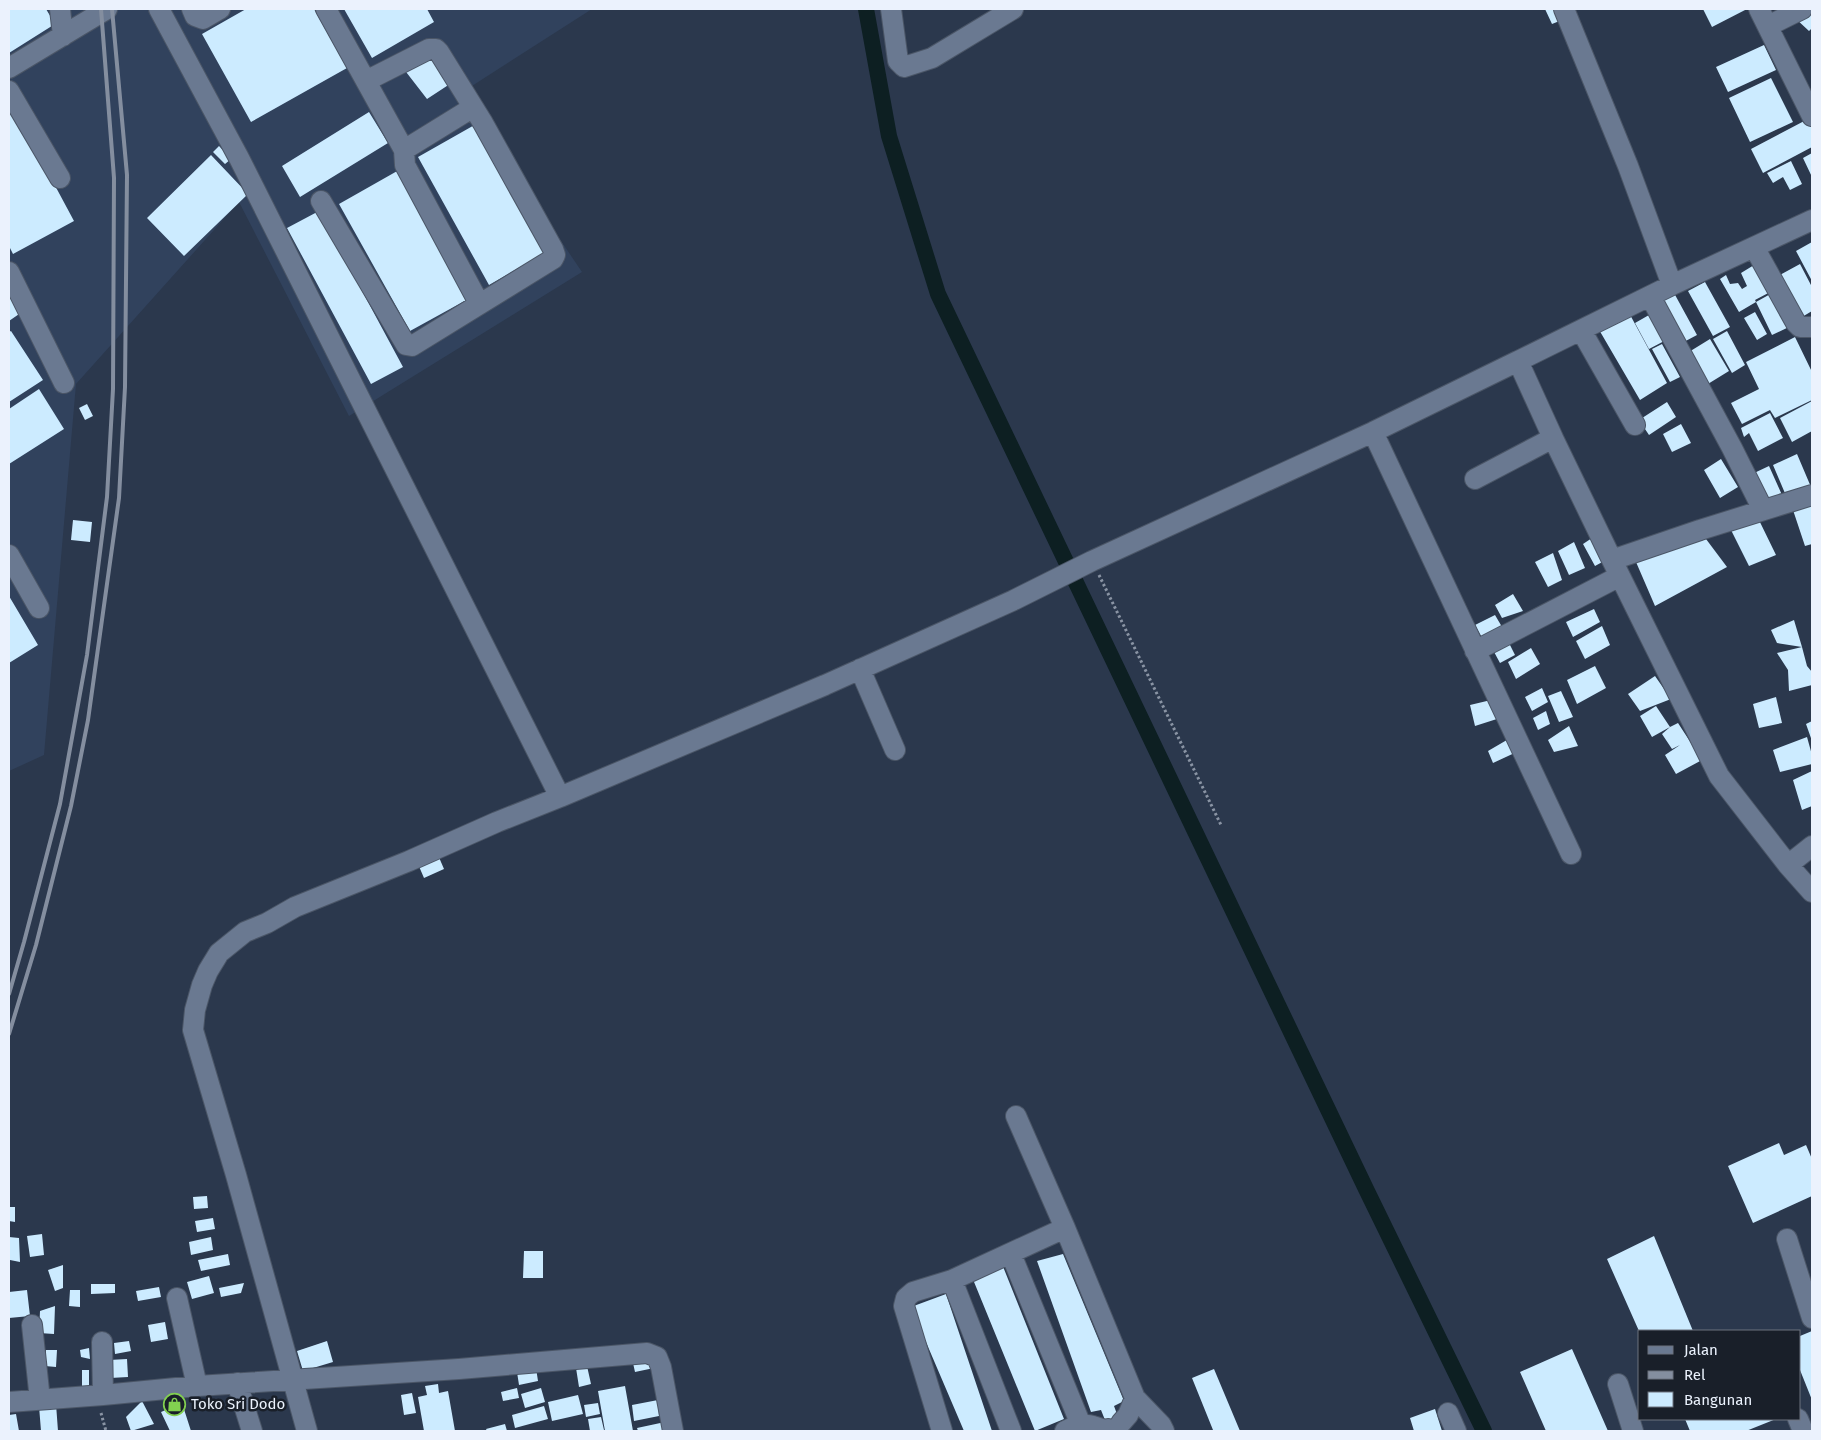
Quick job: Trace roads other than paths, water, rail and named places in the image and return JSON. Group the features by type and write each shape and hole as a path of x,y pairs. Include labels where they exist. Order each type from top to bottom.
{"street":[{"path":"60,9 63,36"},
{"path":"9,68 107,9"},
{"path":"159,9 244,167 560,797"},
{"path":"192,9 195,16 203,19 220,9"},
{"path":"326,9 404,150 405,165 479,303"},
{"path":"891,9 898,61 904,66 932,58 1013,9"},
{"path":"1564,9 1628,166 1672,285"},
{"path":"1802,9 1763,17 1812,116"},
{"path":"320,201 406,345 412,346 553,259 555,255 483,123 472,108 456,78 436,50 429,49 366,81"},
{"path":"9,91 60,178"},
{"path":"404,150 472,108"},
{"path":"307,1431 236,1175 193,1030 195,1010 208,971 219,953 245,932 267,923 295,907 860,670 1373,432 1672,285 1812,220"},
{"path":"1754,247 1796,323 1800,326 1812,327"},
{"path":"9,272 64,383"},
{"path":"1650,296 1732,448 1763,510"},
{"path":"1581,330 1635,425"},
{"path":"1518,361 1553,438 1719,776 1742,808 1812,892"},
{"path":"1373,432 1571,854"},
{"path":"1475,479 1553,438"},
{"path":"1475,651 1616,568 1700,530 1812,495"},
{"path":"9,555 39,608"},
{"path":"860,670 896,750"},
{"path":"1788,865 1812,846"},
{"path":"1016,1116 1065,1228 1134,1398 1161,1425 1164,1431"},
{"path":"942,1431 904,1306 906,1298 913,1292 952,1280 1065,1228"},
{"path":"1787,1239 1812,1318"},
{"path":"1011,1254 1073,1428 1090,1425 1104,1430 1114,1426 1128,1415 1134,1398"},
{"path":"952,1280 1011,1431"},
{"path":"177,1298 197,1386"},
{"path":"32,1326 40,1400"},
{"path":"102,1342 103,1395"},
{"path":"9,1402 237,1383 459,1369 647,1353 658,1357 673,1431"},
{"path":"237,1383 252,1431"},
{"path":"1618,1384 1633,1431"},
{"path":"1448,1413 1456,1431"}],"waterway":[{"path":"866,9 889,136 938,294 1366,1189 1484,1431"}],"railway":[{"path":"9,994 60,804 87,655 107,497 113,389 114,178 101,9"},
{"path":"9,1034 36,945 71,806 88,720 119,498 125,387 127,175 112,9"}],"place":[{"name":"Toko Sri Dodo","path":"175,1404"}]}
